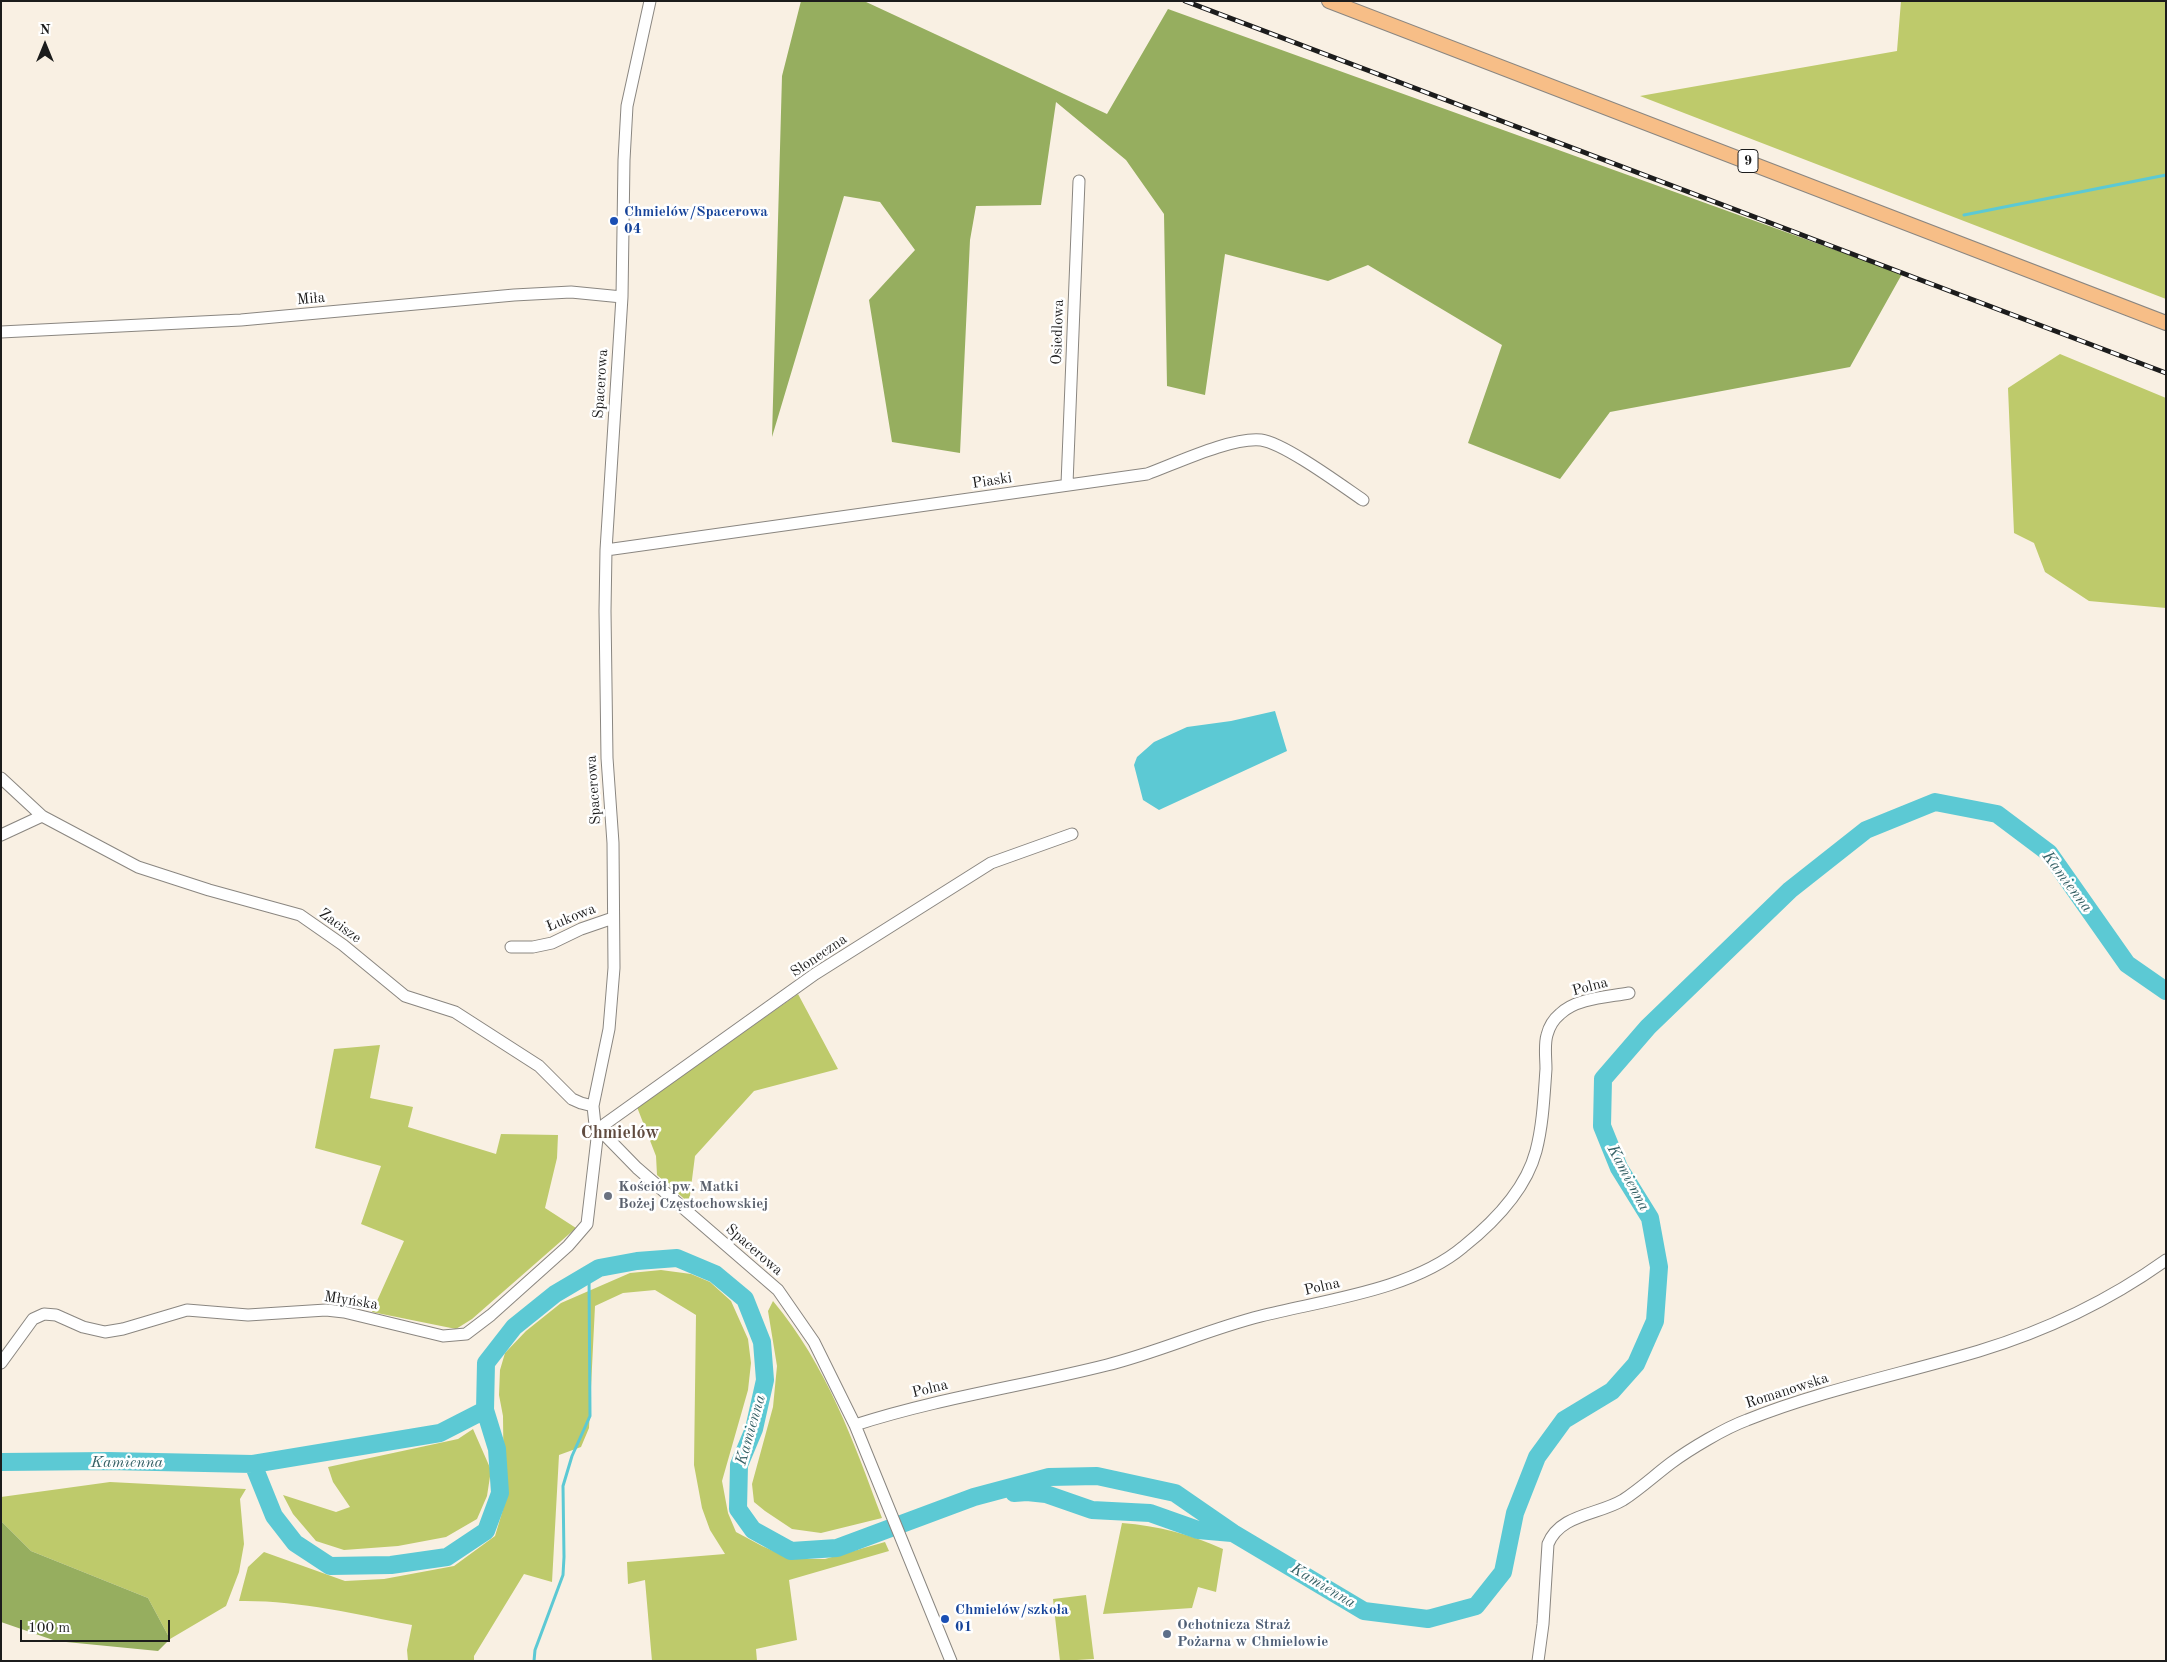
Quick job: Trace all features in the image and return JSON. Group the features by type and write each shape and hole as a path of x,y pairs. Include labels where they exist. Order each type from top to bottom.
{"main road":[{"name":"9","path":"1329,1 2166,323"}],"street":[{"name":"Spacerowa","path":"650,1 627,106 624,160 622,297 606,550 606,721 613,843 614,968 609,1029 593,1106 595,1125 637,1168 778,1290 814,1342 855,1425 951,1661"},
{"name":"Osiedlowa","path":"1066,484 1079,181"},
{"name":"Miła","path":"1,332 241,320 514,294 571,292 622,297"},
{"name":"Piaski","path":"606,550 1148,474 1214,449 1249,440 1263,440 1280,446 1363,500"},
{"name":"Zacisze","path":"1,778 42,816 85,840 157,874 300,915 343,945 405,996 455,1012 539,1066 572,1099 581,1104 593,1106"},
{"path":"1,835 42,816"},
{"name":"Słoneczna","path":"598,1130 815,974 991,863 1072,834"},
{"name":"Łukowa","path":"511,947 533,947 552,943 580,929 613,918"},
{"name":"Polna","path":"855,1425 1009,1386 1114,1363 1260,1316 1371,1290 1441,1262 1463,1247 1491,1221 1521,1185 1531,1165 1536,1154 1542,1117 1547,1036 1555,1019 1562,1012 1585,1001 1629,993"},
{"name":"Młyńska","path":"1,1363 33,1319 44,1314 56,1315 88,1329 105,1332 123,1329 187,1310 248,1314 326,1310 344,1312 443,1336 466,1334 491,1315 568,1246 587,1224 598,1130"},
{"name":"Romanowska","path":"1538,1661 1543,1624 1548,1544 1551,1535 1567,1521 1608,1508 1673,1462 1744,1420 1791,1403 1981,1350 2018,1337 2107,1298 2166,1260"}],"green space":[{"path":"801,1 864,1 1107,114 1168,9 1902,274 1850,367 1610,412 1560,479 1468,443 1502,345 1368,265 1328,281 1225,254 1205,395 1167,386 1164,214 1126,160 1056,102 1041,205 976,206 970,240 960,453 892,442 869,300 915,250 880,202 844,196 772,437 782,76"},
{"path":"1901,1 2166,1 2166,299 1640,96 1897,51"},
{"path":"2060,354 2166,398 2166,608 2089,601 2045,572 2034,543 2014,533 2008,388"},
{"path":"798,994 838,1069 754,1091 695,1156 689,1203 657,1175 656,1156 637,1107"},
{"path":"380,1045 370,1098 413,1107 408,1127 496,1154 501,1134 558,1135 557,1158 545,1208 576,1228 472,1319 456,1329 372,1312 404,1241 361,1224 381,1166 315,1148 334,1049"},
{"path":"661,1270 691,1274 710,1282 731,1301 748,1339 751,1363 748,1390 722,1481 728,1513 736,1532 792,1559 825,1559 885,1542 889,1551 789,1580 797,1640 756,1649 757,1661 652,1661 645,1580 628,1584 627,1562 725,1554 710,1530 702,1508 694,1465 696,1315 655,1290 623,1293 595,1306 589,1428 581,1447 559,1455 552,1582 524,1574 474,1656 474,1661 408,1661 407,1650 412,1625 304,1605 239,1601 248,1567 264,1552 345,1581 384,1579 454,1566 495,1536 504,1506 503,1416 499,1395 500,1370 505,1353 526,1331 561,1303 630,1273"},
{"path":"773,1301 809,1351 824,1378 849,1432 882,1518 821,1533 792,1529 754,1502 752,1484 773,1407 777,1366 768,1311"},
{"path":"473,1429 491,1470 487,1496 477,1519 446,1537 398,1546 344,1550 316,1541 293,1514 283,1495 336,1512 350,1507 333,1482 328,1467 458,1439"},
{"path":"110,1482 246,1489 240,1499 244,1544 239,1572 226,1606 170,1639 148,1598 31,1551 1,1521 1,1497"},
{"path":"1,1521 31,1551 148,1598 170,1639 158,1651 56,1641 1,1622"},
{"path":"1122,1523 1174,1532 1223,1549 1216,1592 1198,1587 1192,1608 1103,1614"},
{"path":"1086,1595 1094,1659 1060,1661 1053,1599"}],"water":[{"path":"1275,711 1287,751 1159,810 1143,800 1134,765 1137,757 1154,742 1187,727 1231,721"}],"waterway":[{"path":"1964,215 2166,175"},
{"name":"Kamienna","path":"1,1462 108,1461 253,1464 440,1433 485,1410 486,1363 514,1327 555,1294 599,1268 637,1261 677,1258 715,1274 745,1299 762,1342 765,1380 754,1429 739,1465 738,1509 753,1530 791,1551 837,1548 974,1497 1049,1477 1097,1476 1175,1493 1233,1533 1364,1611 1428,1619 1476,1606 1503,1572 1515,1513 1537,1457 1564,1420 1612,1391 1636,1364 1655,1321 1659,1267 1650,1218 1619,1168 1602,1126 1603,1079 1648,1027 1790,890 1866,830 1935,802 1997,814 2049,853 2127,964 2166,991"},
{"path":"534,1661 535,1650 563,1575 563,1486 572,1456 590,1416 589,1274"},
{"name":"Kamienna","path":"253,1464 274,1516 295,1543 330,1566 391,1565 447,1557 486,1531 500,1493 497,1449 485,1410"},
{"name":"Kamienna","path":"1014,1493 1046,1494 1092,1510 1150,1513 1198,1530 1232,1533"}],"railway":[{"path":"1185,1 2166,373"}],"place":[{"name":"Chmielów/Spacerowa 04","path":"614,221"},
{"name":"Kościół pw. Matki Bożej Częstochowskiej","path":"608,1196"},
{"name":"Chmielów/szkoła 01","path":"945,1619"},
{"name":"Ochotnicza Straż Pożarna w Chmielowie","path":"1167,1634"}],"district":[{"name":"Chmielów","path":"620,1133"}]}
